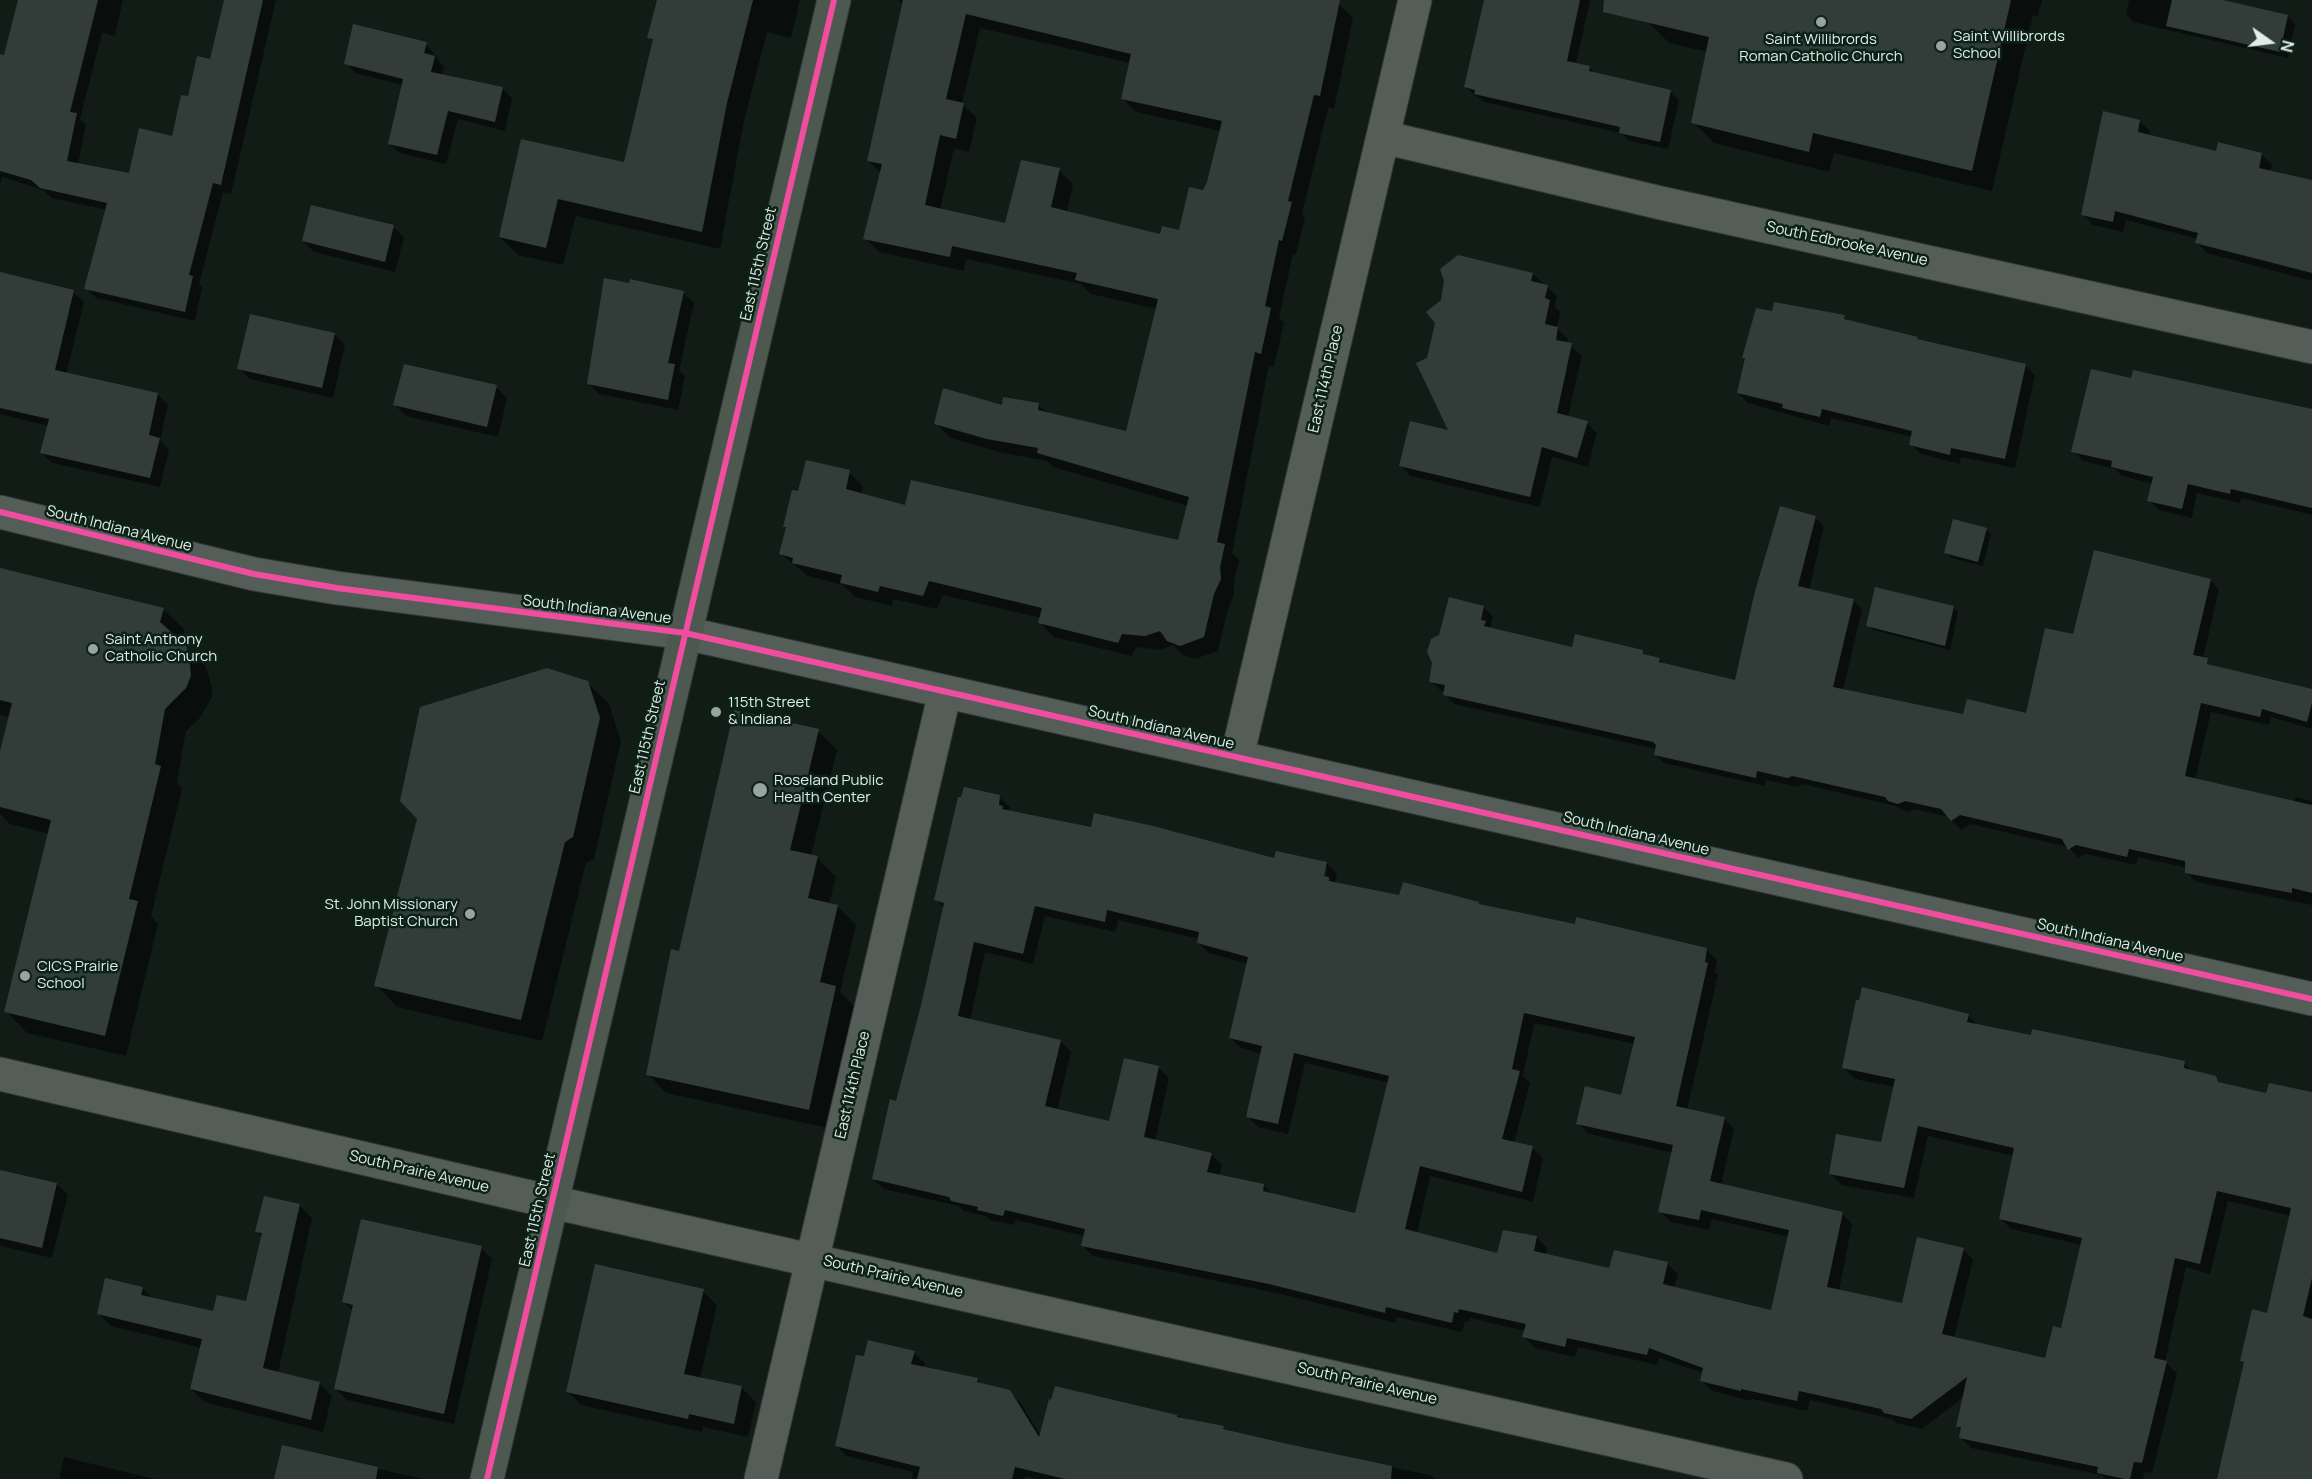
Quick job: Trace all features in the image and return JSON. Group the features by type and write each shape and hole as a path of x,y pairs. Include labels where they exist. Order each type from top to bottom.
{"street":[{"name":"East 115th Street","path":"487,1479 834,0"},
{"name":"East 114th Place","path":"1237,757 1415,0"},
{"name":"South Edbrooke Avenue","path":"1383,136 1661,203 2312,347"},
{"name":"South Indiana Avenue","path":"0,512 254,574 337,588 685,633 2312,999"},
{"name":"East 114th Place","path":"761,1479 945,692"},
{"name":"South Prairie Avenue","path":"0,1074 552,1202 1786,1479"}],"building":[{"path":"18,0 98,0 70,112 77,113 67,161 129,173 139,128 172,136 181,95 188,96 197,56 210,59 224,0 263,0 221,185 213,183 189,275 193,276 185,312 84,289 107,203 40,188 31,180 0,171 0,54 4,55"},
{"path":"657,0 753,0 727,103 702,232 558,199 546,248 499,237 521,139 624,162 653,39 647,38"},
{"path":"903,0 1340,0 1320,96 1314,95 1288,201 1292,202 1282,241 1279,240 1265,306 1271,308 1261,354 1255,352 1217,542 1225,544 1220,567 1221,579 1214,594 1204,637 1180,646 1167,641 1160,631 1145,636 1122,634 1118,643 1038,623 1042,608 929,581 923,596 880,586 878,592 840,583 842,575 792,563 793,558 779,554 792,490 798,491 806,460 850,470 846,489 905,505 911,480 1178,540 1189,497 1037,453 1038,448 987,439 934,424 943,388 1002,405 1003,397 1039,403 1038,410 1126,431 1158,299 1075,280 1077,273 952,246 950,257 863,239 882,164 867,161","holes":["966,14 1131,54 1121,99 1222,121 1207,182 1203,190 1189,187 1179,230 1162,226 1160,234 1051,207 1060,168 1021,160 1005,223 925,205 940,135 956,139 964,103 946,99"]},
{"path":"1484,0 1580,0 1567,61 1590,66 1589,71 1671,90 1660,142 1619,133 1620,127 1474,94 1475,90 1464,87"},
{"path":"1604,0 2011,0 1972,171 1813,133 1809,152 1691,123 1709,37 1603,12"},
{"path":"2172,0 2223,0 2288,15 2280,52 2166,26"},
{"path":"353,24 427,42 424,53 435,56 431,72 503,87 495,122 448,111 437,155 388,144 403,79 344,64"},
{"path":"2103,111 2140,120 2138,132 2216,151 2218,142 2262,153 2259,168 2312,180 2312,273 2195,243 2198,233 2115,211 2113,222 2081,215"},
{"path":"311,205 394,225 385,262 302,241"},
{"path":"1458,255 1533,273 1531,281 1548,285 1545,298 1550,300 1545,324 1558,327 1556,340 1572,343 1557,413 1588,421 1577,458 1542,447 1530,497 1399,466 1410,421 1448,430 1416,363 1427,358 1435,323 1426,312 1441,300 1444,281 1440,269"},
{"path":"0,272 74,290 55,370 158,393 149,435 160,438 150,478 40,453 49,419 0,408"},
{"path":"604,278 629,283 630,279 684,291 668,363 675,364 668,400 587,384"},
{"path":"1774,302 1845,315 1844,319 1918,337 1917,339 2026,364 2005,459 1951,448 1950,455 1909,445 1912,431 1822,409 1820,417 1782,408 1783,404 1737,393 1745,358 1742,358 1756,308 1772,311"},
{"path":"250,314 335,333 322,388 237,369"},
{"path":"404,364 497,385 487,427 393,405"},
{"path":"2091,369 2131,378 2133,370 2312,409 2312,508 2231,489 2230,494 2188,484 2182,509 2147,501 2153,477 2111,467 2112,461 2071,452"},
{"path":"1780,506 1816,516 1798,586 1854,599 1833,687 1963,714 1967,699 2026,713 2045,628 2073,634 2094,550 2211,579 2193,655 2208,658 2207,664 2312,689 2312,703 2307,722 2262,709 2260,717 2201,703 2185,776 2312,805 2312,893 2292,888 2292,893 2185,873 2185,861 2129,849 2127,857 2076,845 2068,850 2062,839 1960,815 1951,821 1941,809 1905,801 1898,804 1888,801 1885,797 1792,776 1788,778 1757,771 1756,778 1654,755 1656,745 1653,742 1443,695 1445,685 1429,682 1432,663 1427,652 1431,639 1439,635 1449,597 1484,606 1481,620 1486,621 1484,626 1572,647 1575,634 1643,650 1643,654 1660,658 1659,662 1735,680 1755,591"},
{"path":"1953,519 1987,528 1978,562 1944,553"},
{"path":"0,568 164,608 160,622 185,644 189,654 191,676 186,688 165,709 155,764 161,766 129,899 138,901 105,1036 4,1012 51,820 0,807 0,751 12,703 0,700"},
{"path":"1875,587 1954,606 1945,646 1866,626"},
{"name":"St. John Missionary Baptist Church","path":"547,668 588,681 600,718 573,837 565,842 521,1020 374,986 417,819 400,801 420,707"},
{"path":"734,710 819,729 790,850 818,856 808,898 838,905 820,982 836,986 809,1110 646,1075 671,949 679,951"},
{"path":"964,787 1000,795 999,805 1003,806 1002,809 1091,827 1094,813 1274,858 1276,851 1327,862 1324,876 1329,877 1329,881 1399,895 1403,882 1479,902 1479,904 1575,924 1576,917 1707,948 1705,962 1708,963 1676,1106 1725,1117 1710,1181 1843,1212 1827,1287 1902,1303 1917,1237 1964,1248 1942,1334 2045,1358 2053,1326 2061,1328 2082,1238 1999,1219 2014,1148 1918,1126 1904,1188 1829,1174 1836,1134 1881,1142 1895,1079 1842,1068 1856,1000 1859,1000 1862,987 1969,1014 1967,1022 2031,1035 2032,1029 2185,1061 2184,1068 2216,1076 2218,1082 2266,1093 2269,1083 2312,1092 2312,1278 2303,1316 2312,1319 2312,1479 2217,1479 2244,1362 2240,1361 2252,1309 2267,1313 2291,1208 2217,1191 2200,1264 2175,1258 2154,1358 2167,1361 2142,1463 2134,1462 2130,1479 2125,1479 2097,1473 2098,1467 1959,1438 1961,1427 1956,1427 1967,1377 1911,1419 1884,1413 1881,1409 1799,1391 1797,1401 1741,1389 1741,1391 1700,1381 1703,1368 1649,1348 1647,1355 1567,1338 1565,1347 1522,1337 1526,1324 1459,1309 1458,1313 1454,1312 1452,1323 1386,1307 1385,1313 1269,1284 1081,1246 1085,1229 1005,1210 1003,1216 977,1210 978,1207 951,1201 949,1197 872,1179 890,1099 896,1101 921,1005 944,903 934,900 958,797 961,797","holes":["1035,906 1105,922 1107,910 1199,932 1197,943 1248,957 1229,1038 1262,1046 1246,1117 1278,1124 1294,1053 1389,1076 1355,1213 1263,1191 1264,1184 1207,1172 1212,1153 1144,1137 1159,1066 1124,1058 1109,1121 1045,1106 1061,1040 958,1016 974,942 1023,954","1524,1013 1635,1037 1621,1095 1585,1086 1576,1124 1673,1145 1658,1212 1699,1220 1701,1210 1789,1230 1771,1310 1663,1284 1668,1262 1614,1250 1609,1268 1534,1251 1537,1236 1503,1230 1497,1253 1405,1229 1420,1166 1522,1192 1533,1146 1502,1139 1520,1071 1512,1069"]},
{"path":"0,1170 57,1183 42,1248 0,1238"},
{"path":"264,1196 300,1204 263,1368 320,1382 311,1420 190,1389 202,1339 97,1314 105,1278 143,1287 141,1295 213,1311 217,1295 246,1301 262,1233 255,1232"},
{"path":"361,1219 482,1246 444,1414 334,1389 353,1305 342,1302"},
{"path":"595,1264 704,1289 684,1374 742,1386 734,1424 689,1414 688,1419 566,1392"},
{"path":"868,1340 915,1351 911,1364 978,1378 977,1382 1010,1390 1039,1437 1049,1399 1051,1400 1055,1386 1177,1415 1177,1417 1224,1426 1223,1429 1392,1466 1391,1479 1065,1479 1015,1467 1012,1479 917,1479 920,1467 835,1446 856,1355 864,1356"},
{"path":"282,1445 378,1467 376,1479 274,1479"}],"cycle path":[{"path":"487,1479 834,0"},
{"path":"0,512 254,574 337,588 685,633 2312,999"}],"place":[{"name":"Saint Willibrords Roman Catholic Church","path":"1821,22"},
{"name":"Saint Willibrords School","path":"1941,46"},
{"name":"Saint Anthony Catholic Church","path":"93,649"},
{"name":"115th Street & Indiana","path":"716,712"},
{"name":"Roseland Public Health Center","path":"760,790"},
{"name":"St. John Missionary Baptist Church","path":"470,914"},
{"name":"CICS Prairie School","path":"25,976"}]}
